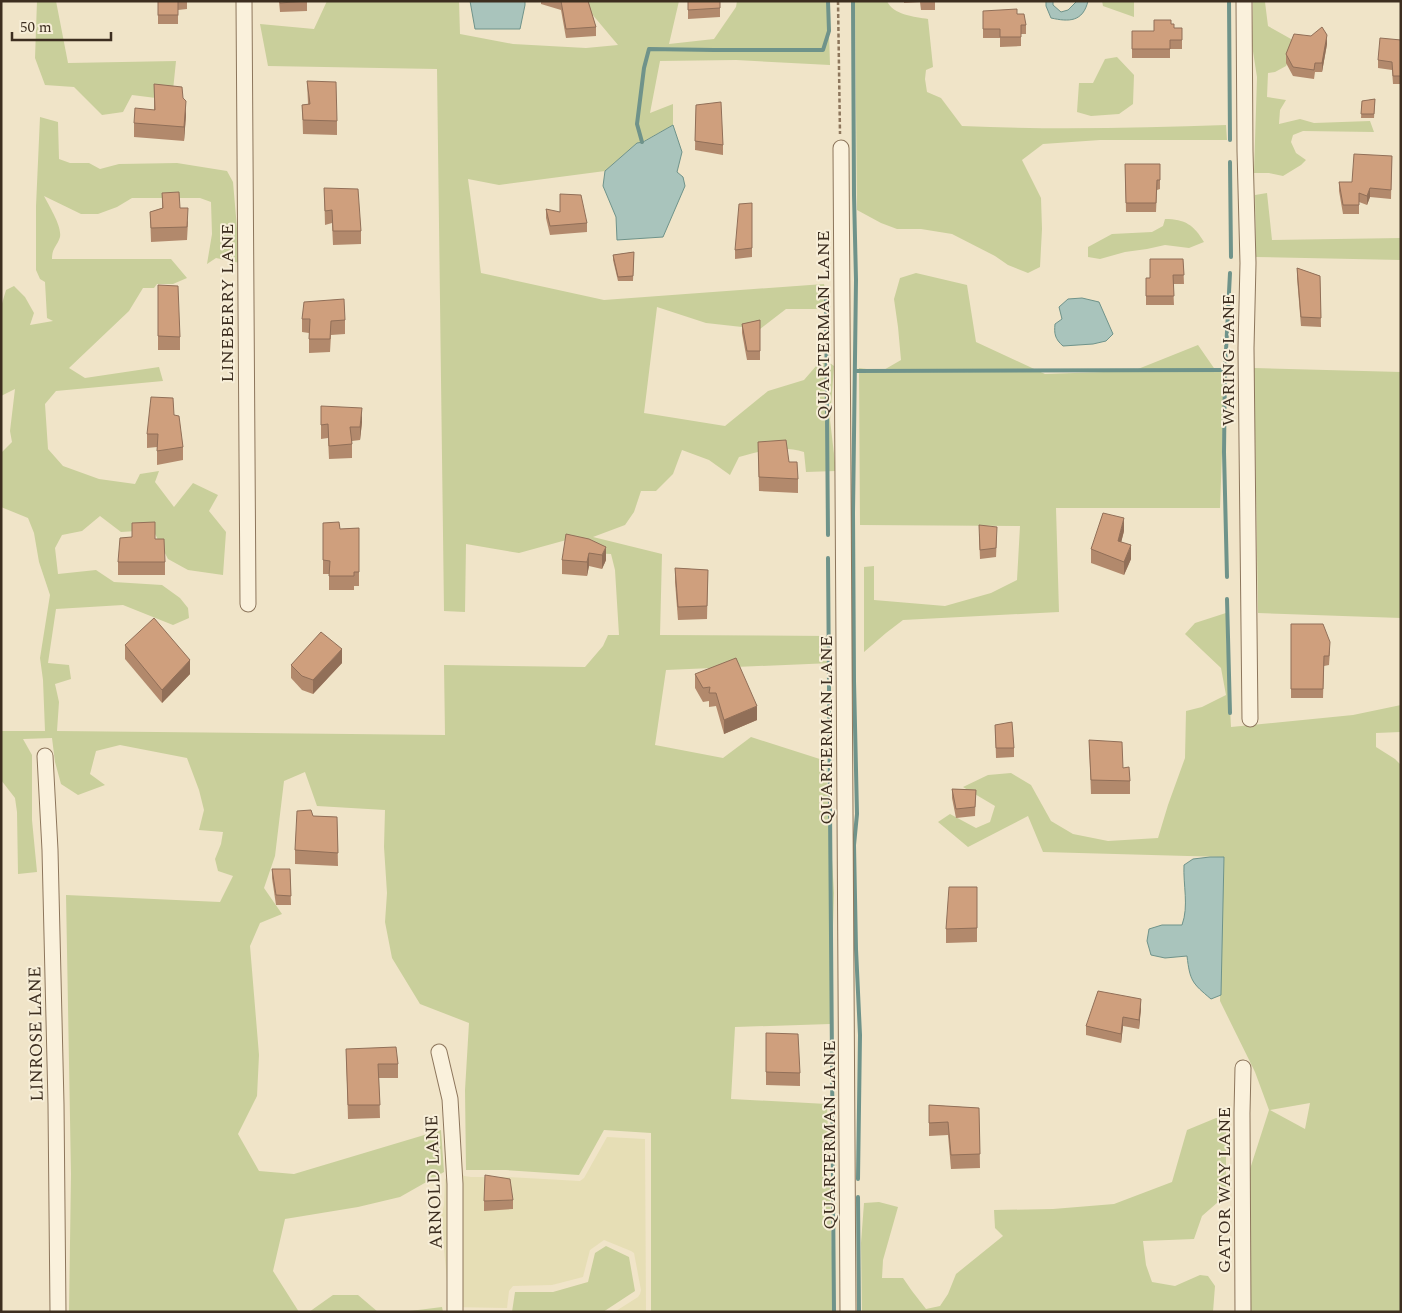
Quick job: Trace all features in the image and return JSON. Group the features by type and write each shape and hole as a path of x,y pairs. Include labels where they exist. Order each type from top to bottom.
{"street":[{"name":"LINEBERRY LANE","path":"244,1 248,604"},
{"name":"WARING LANE","path":"1244,1 1248,263 1246,348 1250,719"},
{"name":"QUARTERMAN LANE","path":"840,148 848,1312"},
{"name":"LINROSE LANE","path":"44,756 50,850 58,1312"},
{"name":"ARNOLD LANE","path":"439,1052 450,1099 455,1184 456,1312"},
{"name":"GATOR WAY LANE","path":"1243,1312 1242,1113 1244,1068"}],"path":[{"path":"838,1 840,148"}],"shaded area":[{"path":"451,1127 460,1127 461,1172 464,1176 471,1177 580,1181 584,1178 607,1137 645,1139 646,1312 616,1311 638,1297 641,1290 634,1253 604,1240 590,1250 583,1277 552,1285 513,1286 509,1291 507,1308 448,1307 441,1217 444,1205 445,1179 448,1177"}],"green space":[{"path":"37,1 56,1 68,63 176,61 172,100 132,95 123,112 102,115 74,87 45,85 35,58"},
{"path":"327,1 459,1 460,34 513,44 586,48 618,45 581,1 679,1 669,44 714,39 736,7 737,1 828,1 830,65 736,60 660,61 650,113 673,104 673,125 637,143 605,171 499,185 468,179 481,273 604,300 824,284 829,309 786,309 760,329 706,323 657,307 644,413 725,426 768,391 804,380 823,358 834,366 830,420 836,471 806,472 804,452 779,449 739,457 730,475 709,460 682,450 673,474 656,491 641,491 634,512 625,525 593,537 662,554 660,635 829,636 832,663 666,670 655,745 723,758 751,737 826,761 834,893 830,1024 735,1027 731,1099 827,1104 834,1312 651,1312 651,1133 604,1130 579,1175 506,1170 466,1170 465,1090 469,1023 420,1004 392,958 385,922 387,893 384,847 385,810 317,806 305,772 284,781 275,856 264,888 282,914 260,923 250,946 259,1055 257,1096 238,1134 259,1171 294,1174 441,1130 444,1172 400,1197 358,1207 285,1219 273,1271 299,1312 69,1312 71,1174 66,895 220,902 233,876 218,871 215,859 223,832 199,830 204,810 187,758 120,745 96,751 90,774 105,785 78,795 61,784 55,762 52,738 23,739 32,755 32,820 37,872 18,874 17,812 15,798 1,780 1,731 45,731 40,658 50,595 39,562 34,533 28,518 1,507 1,453 12,442 10,431 15,389 1,396 1,307 6,290 14,286 25,297 34,313 30,325 53,321 47,318 45,282 40,279 36,270 36,206 40,117 58,122 59,159 70,163 89,163 100,169 119,164 177,163 227,171 233,182 240,263 216,258 207,264 212,234 211,202 200,198 132,198 117,207 98,214 81,214 44,196 55,216 60,232 52,259 171,259 187,278 173,284 157,284 154,288 143,288 129,311 69,368 85,378 159,367 163,381 56,391 45,404 48,449 63,466 99,479 135,484 140,474 159,471 155,482 174,507 193,483 218,495 209,511 226,532 223,575 188,570 168,559 153,530 121,532 100,516 82,531 62,535 55,548 58,574 96,570 114,582 162,585 180,598 188,608 189,618 173,625 123,605 56,609 48,663 69,665 71,679 55,684 59,702 57,731 445,735 444,665 585,667 603,646 608,635 619,635 615,570 611,554 589,553 570,539 519,553 466,544 465,612 444,611 437,69 268,66 260,24 314,29"},
{"path":"855,1 887,1 890,6 899,12 928,19 933,67 926,70 927,92 941,98 962,126 1094,128 1226,125 1227,140 1100,140 1043,144 1022,160 1041,198 1040,267 1028,273 1008,265 995,256 952,234 921,229 897,229 857,210"},
{"path":"1102,1 1134,1 1134,17 1103,6"},
{"path":"1253,1 1266,1 1268,26 1291,39 1293,51 1286,66 1275,72 1268,73 1267,97 1286,100 1280,110 1279,124 1300,119 1314,123 1370,121 1374,132 1303,131 1293,135 1291,142 1296,153 1306,160 1301,165 1283,176 1269,173 1254,173 1257,77 1252,45"},
{"path":"1117,57 1134,75 1133,104 1119,114 1091,116 1077,112 1079,83 1093,83 1105,59"},
{"path":"1267,193 1272,240 1401,238 1401,260 1256,257 1255,195"},
{"path":"1165,219 1178,220 1188,224 1193,227 1204,242 1189,248 1165,245 1125,252 1100,259 1088,257 1088,247 1112,234 1152,232 1163,226"},
{"path":"916,273 967,285 976,342 1045,374 1133,371 1198,345 1216,371 1225,370 1220,508 1056,508 1059,612 903,620 864,652 864,567 874,566 874,600 945,606 991,593 1017,580 1020,526 860,525 859,368 882,371 901,360 894,299 900,278"},
{"path":"1254,368 1401,372 1401,618 1258,613"},
{"path":"1229,612 1226,633 1231,727 1353,715 1401,705 1401,732 1376,733 1376,747 1401,765 1401,1312 1250,1312 1250,1169 1269,1110 1255,1072 1220,1001 1224,857 1043,852 1028,816 968,847 938,822 950,814 976,828 990,822 995,806 963,787 988,775 1011,773 1031,785 1051,821 1073,834 1108,841 1158,838 1185,758 1186,711 1202,707 1226,695 1221,668 1185,634 1195,623","holes":["1310,1103 1305,1129 1270,1110"]},
{"path":"1216,1118 1226,1119 1226,1195 1202,1216 1194,1239 1143,1241 1146,1265 1152,1282 1175,1286 1200,1275 1208,1276 1215,1286 1213,1312 862,1312 861,1243 864,1203 879,1202 898,1207 883,1260 882,1278 903,1278 926,1309 940,1306 948,1294 956,1274 1003,1236 995,1228 994,1210 1053,1209 1114,1204 1172,1182 1187,1130"},
{"path":"606,1246 629,1257 635,1291 603,1312 512,1312 515,1292 553,1292 588,1282 595,1253"},
{"path":"333,1295 358,1295 378,1312 309,1312"},
{"path":"442,1307 443,1312 402,1312"}],"water":[{"path":"470,1 525,1 520,29 475,29"},
{"path":"1046,1 1053,1 1053,5 1061,12 1068,10 1077,1 1088,1 1086,8 1079,17 1064,20 1051,18"},
{"path":"673,125 682,152 677,172 683,177 685,186 663,237 617,240 616,217 603,186 605,171 637,143 643,142"},
{"path":"1082,298 1099,302 1113,334 1106,341 1063,346 1055,334 1055,324 1062,319 1059,307 1068,299"},
{"path":"1224,857 1221,995 1211,999 1193,981 1189,971 1187,956 1165,958 1151,955 1147,941 1149,929 1162,925 1182,925 1185,910 1184,865 1193,859"}],"building":[{"path":"158,1 178,1 178,15 158,15"},
{"path":"280,1 307,1 280,3"},
{"path":"561,1 588,1 596,27 566,29"},
{"path":"688,1 720,1 720,8 688,10"},
{"path":"1017,9 1017,14 1024,14 1026,25 1021,25 1021,37 1000,37 1000,29 983,29 983,11"},
{"path":"1154,20 1171,20 1174,28 1182,28 1182,40 1170,40 1170,49 1132,49 1132,31 1154,31"},
{"path":"1322,27 1327,35 1322,63 1315,63 1314,70 1293,67 1286,54 1294,34 1311,36"},
{"path":"1380,38 1401,40 1401,76 1393,76 1392,62 1378,60"},
{"path":"307,81 336,82 337,121 303,120 302,105 310,104"},
{"path":"154,84 182,87 183,98 186,101 184,127 134,123 135,108 155,110"},
{"path":"1375,99 1374,114 1361,114 1362,101"},
{"path":"721,102 723,145 695,141 696,105"},
{"path":"1354,154 1392,156 1391,190 1370,188 1367,196 1359,193 1359,205 1343,205 1339,182 1352,182"},
{"path":"1125,164 1160,164 1160,180 1157,180 1156,203 1126,203"},
{"path":"324,188 358,189 361,231 333,231 332,210 325,211"},
{"path":"179,192 180,208 188,208 187,227 151,228 150,212 163,208 162,193"},
{"path":"560,194 581,195 587,223 550,226 546,209 560,212"},
{"path":"752,203 752,248 735,250 739,204"},
{"path":"634,252 633,276 618,277 613,255"},
{"path":"1150,259 1183,259 1184,275 1173,275 1174,296 1146,296 1146,278 1150,278"},
{"path":"1297,268 1320,276 1321,318 1301,317"},
{"path":"158,285 178,286 180,337 158,336"},
{"path":"344,299 345,320 331,321 330,339 309,339 310,319 302,319 304,302"},
{"path":"760,320 760,351 747,351 742,324"},
{"path":"151,397 173,398 174,415 179,416 183,447 157,451 158,434 147,434"},
{"path":"321,406 362,408 360,427 350,427 352,444 329,446 328,424 321,425"},
{"path":"786,440 789,462 797,462 798,479 759,477 758,442"},
{"path":"1103,513 1124,518 1118,541 1131,545 1124,562 1091,549"},
{"path":"155,522 155,539 164,539 165,562 118,562 120,538 132,537 132,523"},
{"path":"339,522 340,529 359,528 359,572 354,572 354,576 329,576 330,561 323,560 323,523"},
{"path":"979,525 997,527 996,548 980,550"},
{"path":"566,534 589,539 606,547 602,555 589,553 587,562 562,560"},
{"path":"675,568 708,570 707,606 678,607"},
{"path":"154,618 190,660 162,690 125,645"},
{"path":"1291,624 1323,624 1330,642 1329,656 1324,656 1323,689 1291,689"},
{"path":"321,632 342,649 313,680 302,676 291,665"},
{"path":"736,658 757,706 724,720 716,693 709,693 710,687 703,688 695,674"},
{"path":"1012,722 1014,748 996,748 995,725"},
{"path":"1089,740 1122,742 1123,768 1129,767 1130,781 1091,780"},
{"path":"952,789 976,790 975,807 956,809"},
{"path":"311,810 313,816 337,817 338,853 295,850 297,811"},
{"path":"272,869 290,869 291,896 276,895"},
{"path":"949,887 977,887 977,928 946,929"},
{"path":"1098,991 1141,999 1139,1020 1123,1017 1121,1034 1086,1026"},
{"path":"766,1033 798,1034 800,1073 766,1072"},
{"path":"396,1047 398,1064 378,1064 380,1105 348,1105 346,1049"},
{"path":"929,1105 979,1108 980,1154 951,1155 948,1122 929,1123"},
{"path":"485,1175 510,1179 513,1200 484,1201"}],"waterway":[{"path":"642,142 637,124 644,68 649,49 823,50 829,31 828,1"},
{"path":"853,1 856,280 853,513 857,814 854,845 860,1035 858,1179"},
{"path":"1229,1 1230,140"},
{"path":"1230,162 1231,257"},
{"path":"1227,577 1224,452 1225,370 1230,273"},
{"path":"826,297 828,535"},
{"path":"855,371 1225,370"},
{"path":"828,558 834,1312"},
{"path":"1227,599 1230,713"},
{"path":"858,1197 859,1312"}]}
